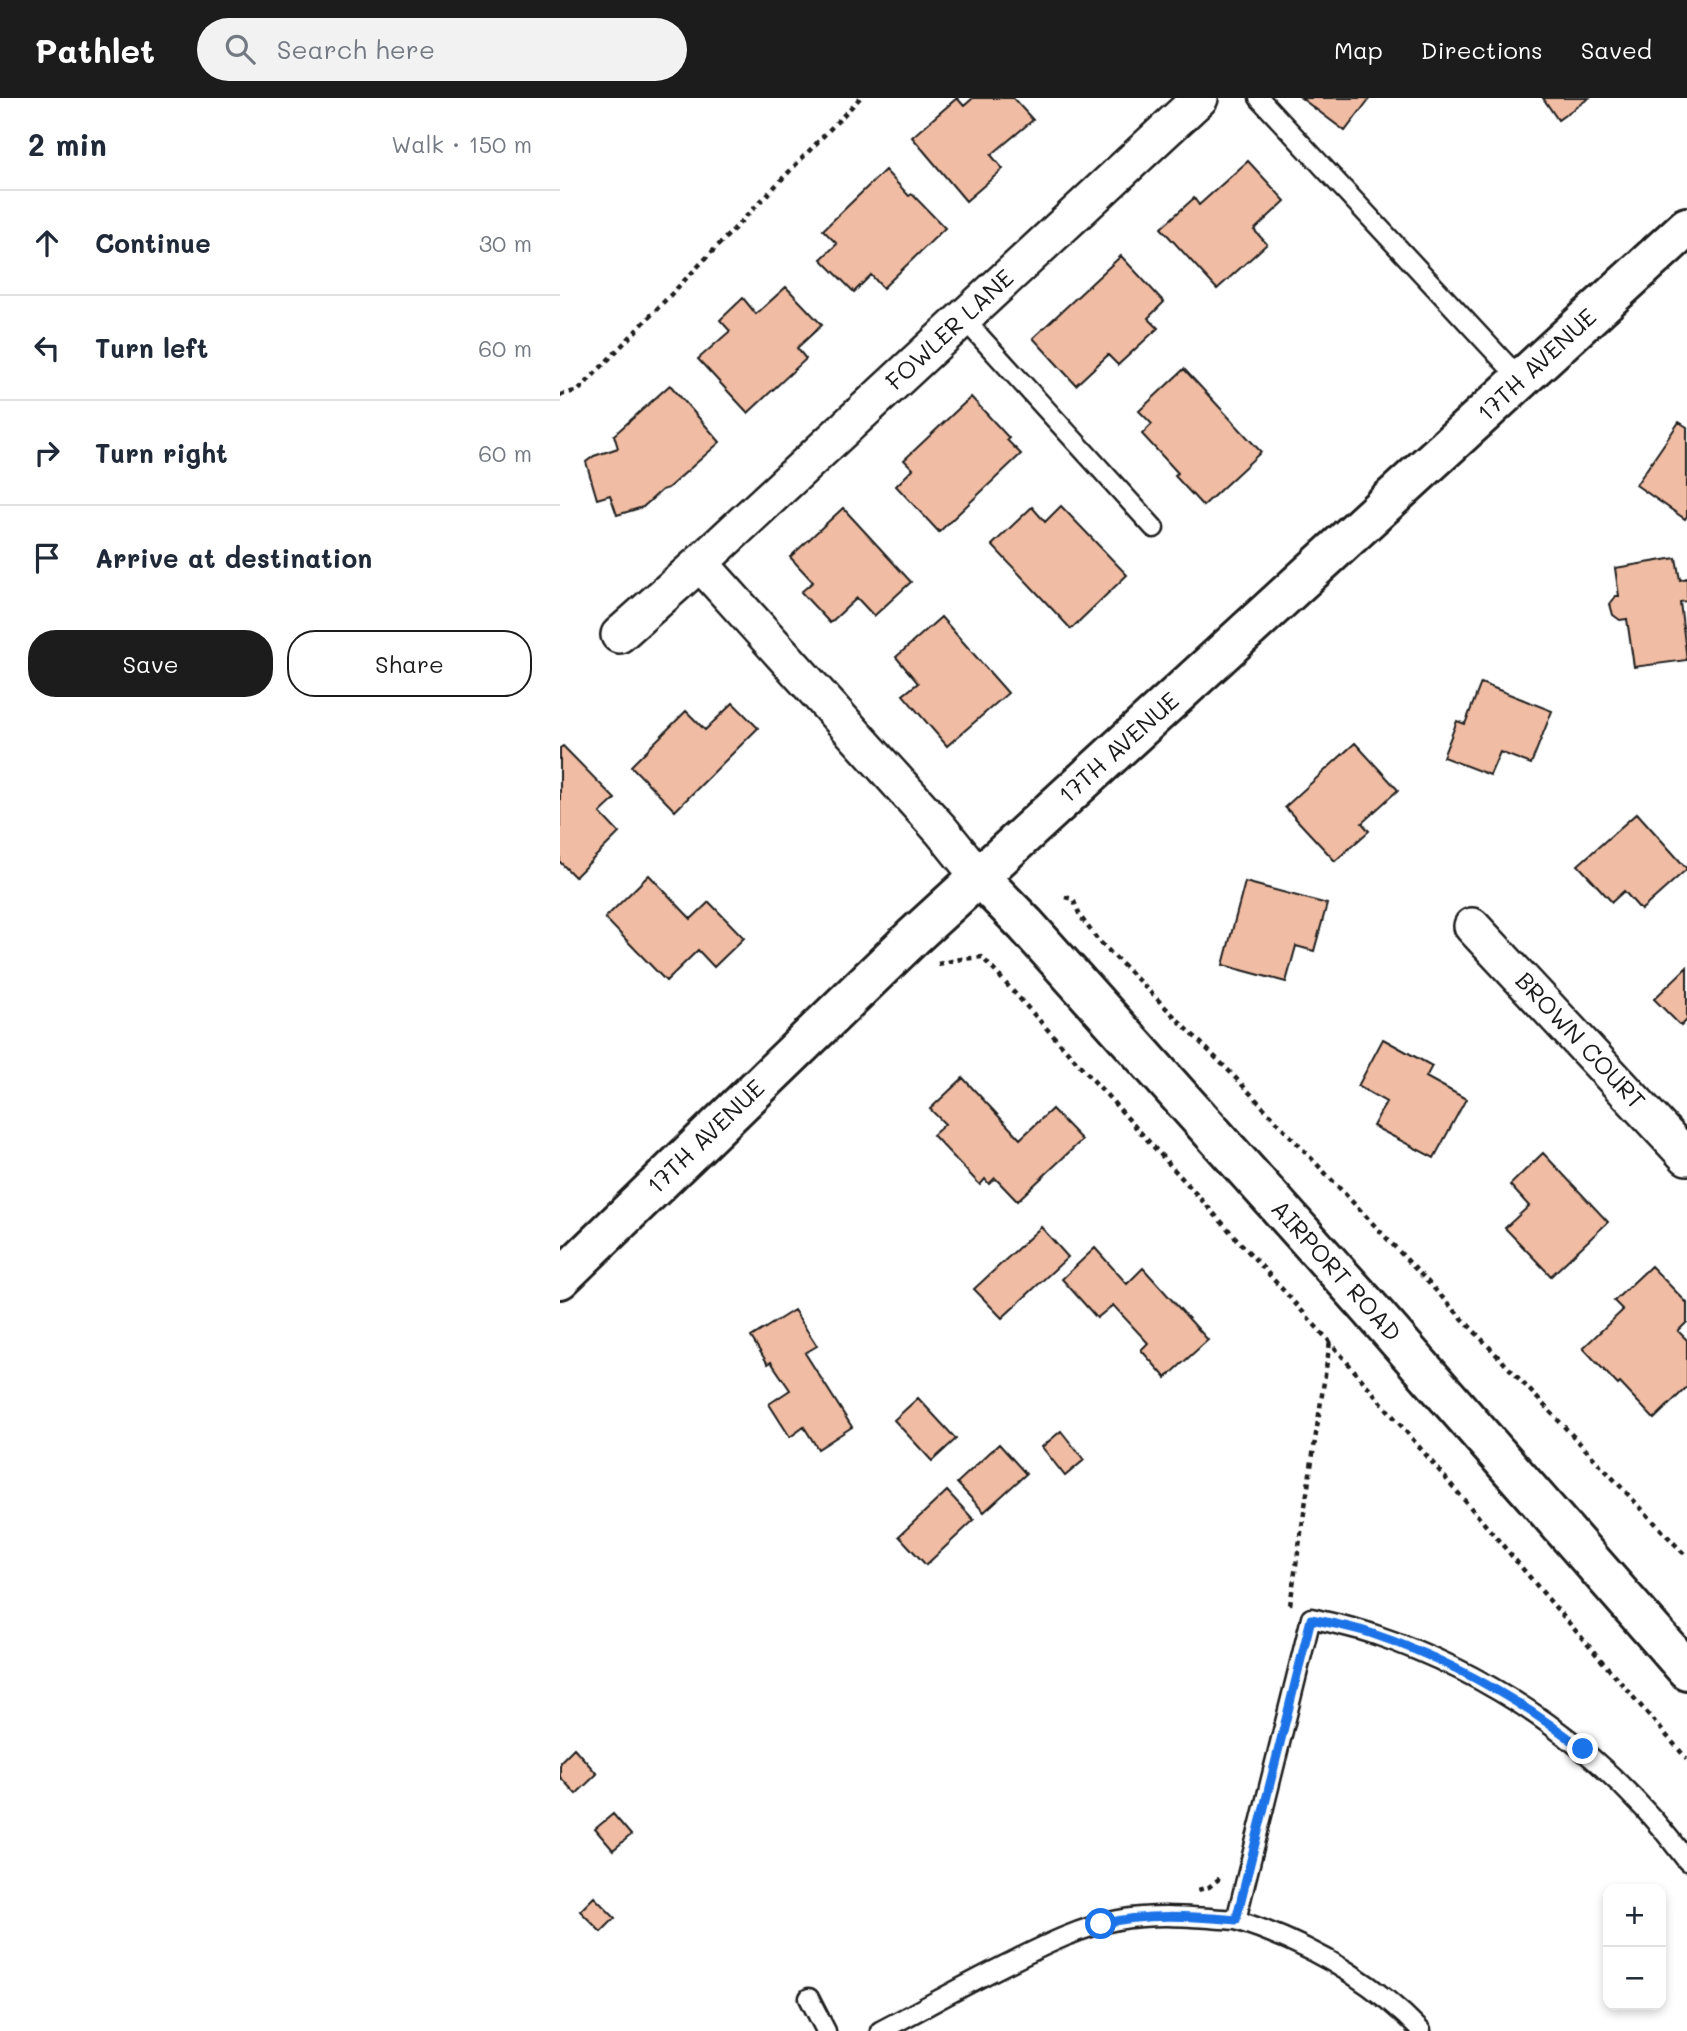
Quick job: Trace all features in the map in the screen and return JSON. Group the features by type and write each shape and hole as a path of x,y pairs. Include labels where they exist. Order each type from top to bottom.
{"main road":[{"name":"17TH AVENUE","path":"560,1279 913,937 1687,227"},
{"name":"AIRPORT ROAD","path":"979,877 1026,925 1341,1275 1687,1670"}],"street":[{"name":"FOWLER LANE","path":"619,635 700,563 1200,98"},
{"path":"700,563 941,830 979,877"},
{"name":"BROWN COURT","path":"1472,926 1687,1157"}],"lane":[{"path":"1259,98 1521,380"},
{"path":"963,318 1154,528"},
{"path":"1236,1920 1311,1619 1394,1641 1449,1664 1504,1693 1564,1734 1603,1766 1650,1814 1687,1861"},
{"path":"880,2031 1043,1946 1080,1930 1115,1920 1151,1916 1236,1920 1298,1942 1333,1961 1381,1993 1421,2031"},
{"path":"808,1997 826,2031"}],"path":[{"path":"560,395 579,390 860,98"},
{"path":"1065,897 1073,899 1080,916 1097,939 1230,1072 1687,1557"},
{"path":"938,964 982,957 1330,1342 1687,1759"},
{"path":"1287,1615 1330,1342"},
{"path":"1197,1891 1209,1887 1221,1878 1224,1866"}],"building":[{"path":"957,98 964,106 973,98 1013,98 1033,120 991,155 1003,169 966,201 912,137"},
{"path":"1301,98 1370,98 1345,131"},
{"path":"1543,98 1589,98 1558,120"},
{"path":"1248,161 1285,201 1254,230 1267,244 1217,289 1161,228 1194,198 1199,205"},
{"path":"885,170 945,228 883,288 871,275 854,292 821,259 837,244 823,230"},
{"path":"1121,256 1164,302 1148,318 1158,328 1118,365 1108,355 1076,385 1033,338"},
{"path":"786,287 822,325 797,348 806,359 748,413 698,359 730,331 720,320 743,298 756,314"},
{"path":"1184,369 1261,452 1203,506 1175,476 1178,473 1142,434 1152,424 1139,411"},
{"path":"670,385 720,442 643,507 617,515 610,495 597,499 586,462 594,456 618,448 614,435"},
{"path":"971,397 1021,454 939,532 896,486 913,469 904,460"},
{"path":"1679,422 1687,427 1685,519 1636,485"},
{"path":"1061,506 1127,575 1071,629 992,545 1032,507 1045,522"},
{"path":"843,508 911,582 874,616 857,598 830,623 801,592 813,582 790,557"},
{"path":"1676,558 1680,580 1687,578 1687,601 1680,602 1687,660 1634,667 1627,619 1620,620 1613,615 1610,604 1619,596 1615,568"},
{"path":"941,617 1008,693 947,746 903,695 918,683 896,657"},
{"path":"1481,683 1552,711 1531,764 1500,752 1490,775 1443,757 1457,721 1465,724"},
{"path":"733,703 758,728 675,811 631,766 686,711 705,730"},
{"path":"1355,743 1398,790 1362,823 1369,831 1335,861 1285,807"},
{"path":"563,746 615,799 600,813 619,833 575,877 560,862 560,748"},
{"path":"1637,813 1687,869 1641,910 1624,891 1612,902 1578,865"},
{"path":"649,875 691,919 709,902 744,938 714,967 698,950 666,981 605,918"},
{"path":"1245,882 1327,904 1314,951 1296,946 1286,982 1223,965"},
{"path":"1687,967 1687,1020 1681,1026 1654,999"},
{"path":"1383,1039 1432,1066 1426,1077 1466,1099 1434,1158 1373,1126 1386,1102 1358,1086"},
{"path":"963,1078 1020,1139 1052,1109 1082,1140 1017,1201 995,1178 989,1184 985,1179 980,1185 933,1135 945,1124 930,1109"},
{"path":"1543,1153 1608,1222 1551,1276 1505,1228 1529,1206 1510,1185"},
{"path":"1041,1227 1068,1257 1002,1318 974,1289"},
{"path":"1095,1248 1127,1284 1143,1268 1208,1340 1166,1378 1141,1350 1148,1343 1113,1305 1097,1318 1062,1279"},
{"path":"1651,1266 1687,1303 1687,1322 1678,1331 1687,1340 1687,1387 1654,1419 1583,1348 1623,1310 1614,1301"},
{"path":"794,1310 817,1346 805,1353 852,1427 818,1449 804,1427 790,1437 769,1404 790,1390 771,1362 768,1364 751,1337"},
{"path":"918,1398 956,1439 932,1461 894,1420"},
{"path":"1061,1431 1084,1460 1065,1476 1042,1447"},
{"path":"999,1444 1026,1474 984,1512 957,1483"},
{"path":"947,1491 974,1520 926,1565 899,1536"},
{"path":"574,1748 597,1774 576,1794 560,1777 560,1762"},
{"path":"613,1814 631,1835 613,1850 595,1829"},
{"path":"594,1897 615,1918 601,1932 580,1911"}],"route":[{"path":"1101,1924 1151,1916 1236,1920 1311,1619 1370,1633 1437,1658 1522,1705 1583,1749"}]}
